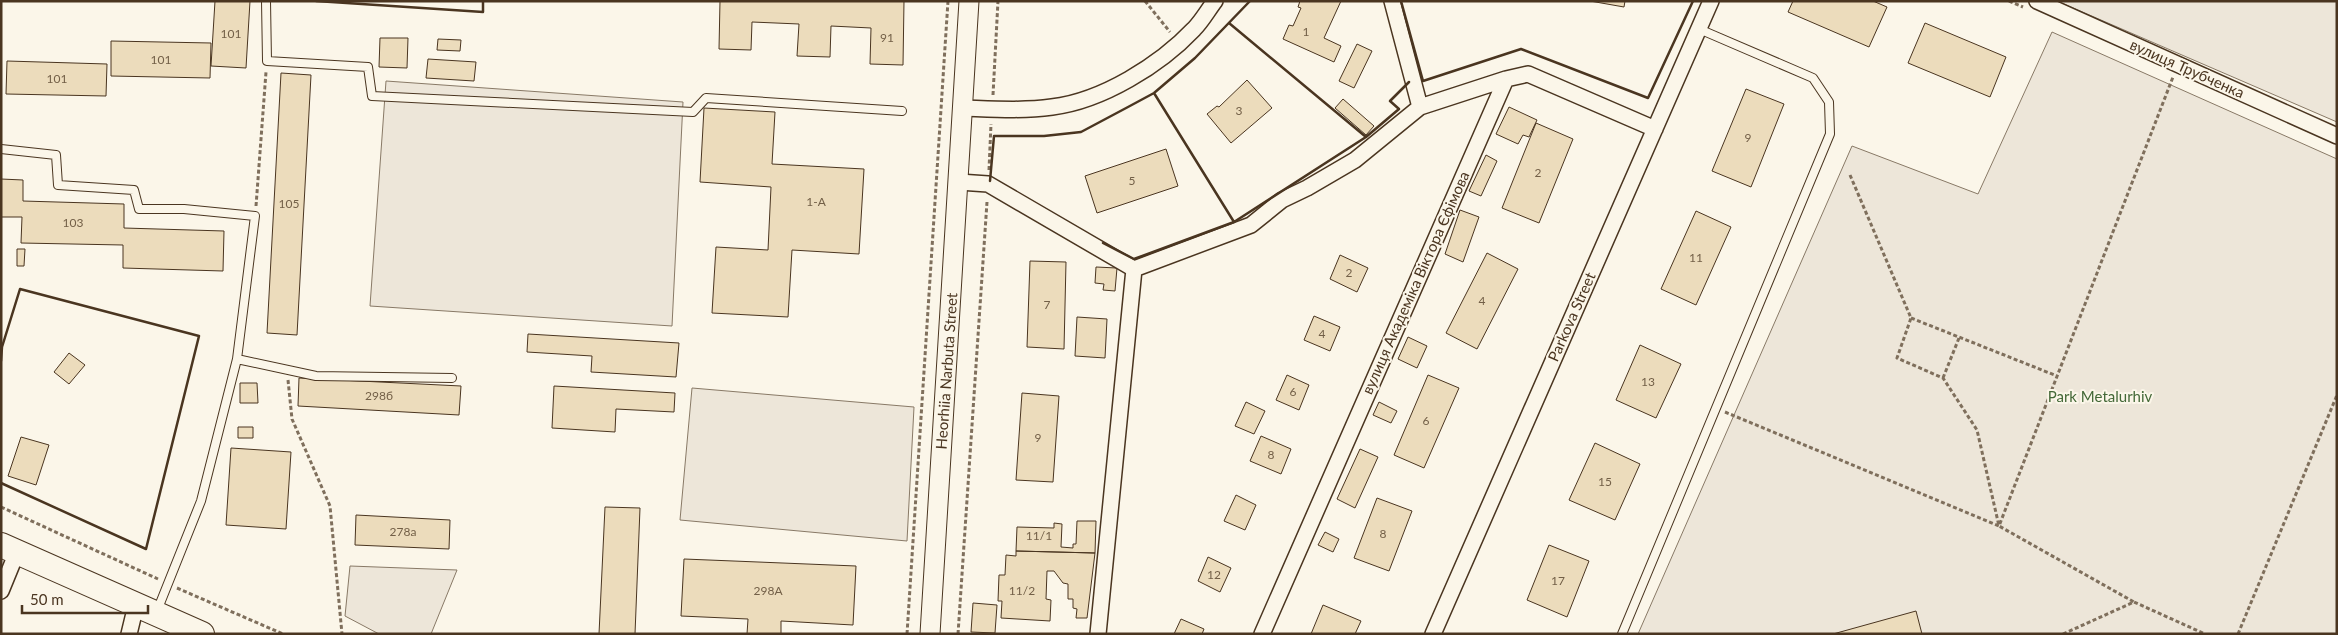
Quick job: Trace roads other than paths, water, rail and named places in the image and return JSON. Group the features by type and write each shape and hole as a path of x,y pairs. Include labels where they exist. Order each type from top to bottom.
{"main road":[{"path":"9,548 202,634"}],"street":[{"name":"Heorhiia Narbuta Street","path":"930,634 964,108 969,1"},
{"path":"964,108 1053,107 1106,92 1151,66 1194,29 1215,1"},
{"path":"1392,1 1420,106"},
{"name":"Parkova Street","path":"1433,634 1711,1"},
{"name":"вулиця Трубченка","path":"2038,1 2337,136"},
{"path":"1134,269 1251,225 1282,200 1355,160 1420,106 1506,78 1528,74 1655,129"},
{"name":"вулиця Академіка Віктора Єфімова","path":"1262,634 1506,78"},
{"path":"959,182 988,184 1134,269"},
{"path":"1098,634 1134,269"},
{"path":"1,591 9,548"},
{"path":"130,634 146,609"}],"lane":[{"path":"266,1 267,61 368,67 372,96 692,112 706,98 902,111"},
{"path":"1622,634 1830,134 1829,102 1813,78 1699,29"},
{"path":"1,150 56,155 58,184 134,190 138,208 184,209 255,216 238,359 201,501 168,584 146,609"},
{"path":"238,359 316,376 452,378"}],"park label":[{"name":"Park Metalurhiv","path":"2100,397"}]}
